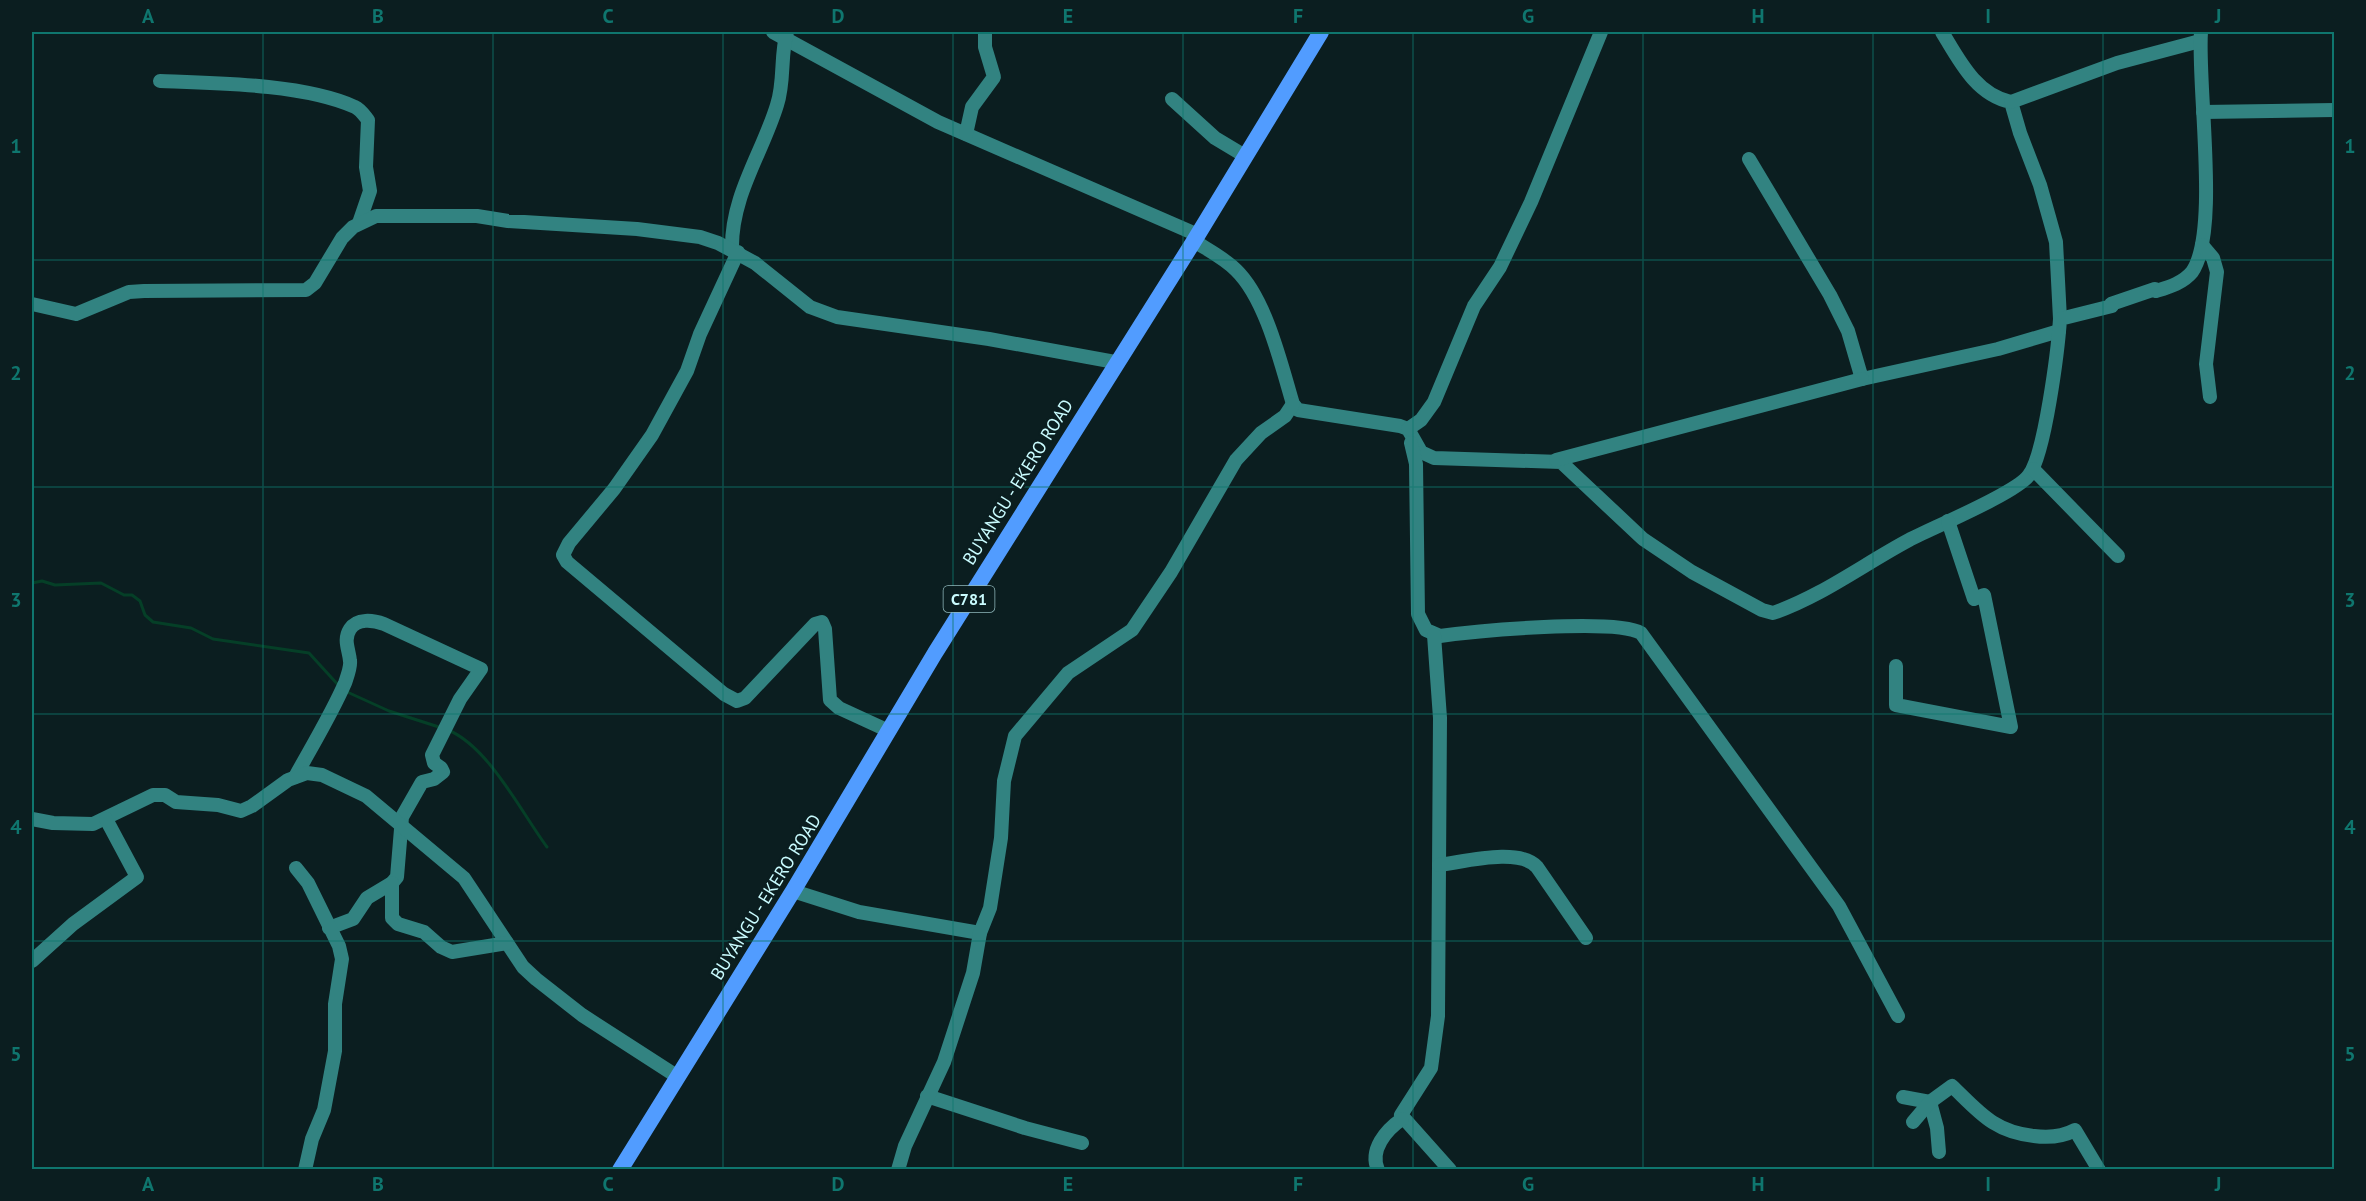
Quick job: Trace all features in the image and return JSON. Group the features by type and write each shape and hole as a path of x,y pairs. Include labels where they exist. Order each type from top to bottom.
{"main road":[{"name":"BUYANGU - EKERO ROAD","path":"620,1170 1115,362 1196,238 1321,32"}],"street":[{"path":"966,134 972,107 994,77 985,46 985,32"},
{"path":"1408,429 1421,420 1434,402 1474,306 1500,267 1530,202 1601,32"},
{"path":"782,34 873,88 966,134 1196,238 1235,269 1248,284 1262,312 1293,404 1302,412 1377,420 1408,429 1419,448 1428,457 1556,460 1862,379 1998,349 2112,306 2111,304 2184,280 2196,264 2202,245 2205,217 2201,36 2011,102 1995,99 1969,75 1942,32"},
{"path":"782,34 782,88 773,117 739,195 735,251 687,371 652,435 614,489 569,543 563,555 567,562 624,611 734,700 745,698 815,624 822,622 825,629 830,700 839,708 889,730"},
{"path":"160,81 270,88 328,98 357,108 368,120 366,167 370,191 359,223"},
{"path":"1172,99 1215,138 1245,156"},
{"path":"1556,460 1565,465 1643,539 1692,572 1770,613 1851,575 1907,541 2021,483 2033,469 2048,407 2060,325 2056,242 2040,185 2016,122 2011,102"},
{"path":"2203,112 2334,110"},
{"path":"1749,159 1830,295 1848,331 1862,379"},
{"path":"32,304 76,314 129,292 309,290 342,238 359,223 383,215 477,216 508,221 637,229 700,237 735,251 810,307 837,317 989,339 1115,362"},
{"path":"2202,245 2213,258 2217,272 2206,364 2210,397"},
{"path":"898,1170 927,1096 944,1062 973,973 980,933 990,908 1001,838 1004,781 1015,736 1068,673 1132,630 1172,572 1236,460 1253,441 1285,416 1293,404"},
{"path":"1408,429 1416,464 1418,614 1426,630 1434,635 1584,626 1629,627 1641,633 1839,906 1898,1016"},
{"path":"2033,469 2118,556"},
{"path":"1896,666 1896,705 2011,727 1984,595 1974,599 1948,521"},
{"path":"295,777 322,731 345,682 351,663 346,640 351,627 370,620 384,624 481,669 460,699 432,754 434,763 443,772 434,779 422,782 416,789 400,825 398,871 392,883 392,918 398,924 424,932 441,947 452,952 507,943"},
{"path":"1378,1170 1374,1158 1378,1146 1402,1119 1405,1107 1430,1071 1435,1047 1440,971 1440,718 1434,635"},
{"path":"32,819 82,824 106,819 153,795 165,795 176,802 218,805 241,811 295,777 318,774 351,788 464,878 523,967 582,1015 678,1077"},
{"path":"32,960 73,924 137,877 106,819"},
{"path":"1439,865 1507,857 1526,859 1537,867 1586,938"},
{"path":"296,868 308,883 342,959 335,1004 335,1050 324,1110 312,1138 305,1170"},
{"path":"329,928 352,919 367,898 392,883"},
{"path":"793,891 859,912 980,933"},
{"path":"1913,1122 1930,1102 1952,1086 1987,1120 2012,1134 2064,1136 2075,1130 2099,1170"},
{"path":"927,1096 1025,1128 1082,1143"},
{"path":"1903,1096 1930,1102"},
{"path":"1930,1102 1937,1128 1939,1152"},
{"path":"1402,1119 1450,1170"}],"waterway":[{"path":"32,583 42,581 55,585 101,583 124,595 132,595 140,601 145,615 153,622 191,628 213,639 309,653 340,687"},
{"path":"345,691 389,711 442,728"},
{"path":"448,730 463,738 490,765 547,847"}]}
